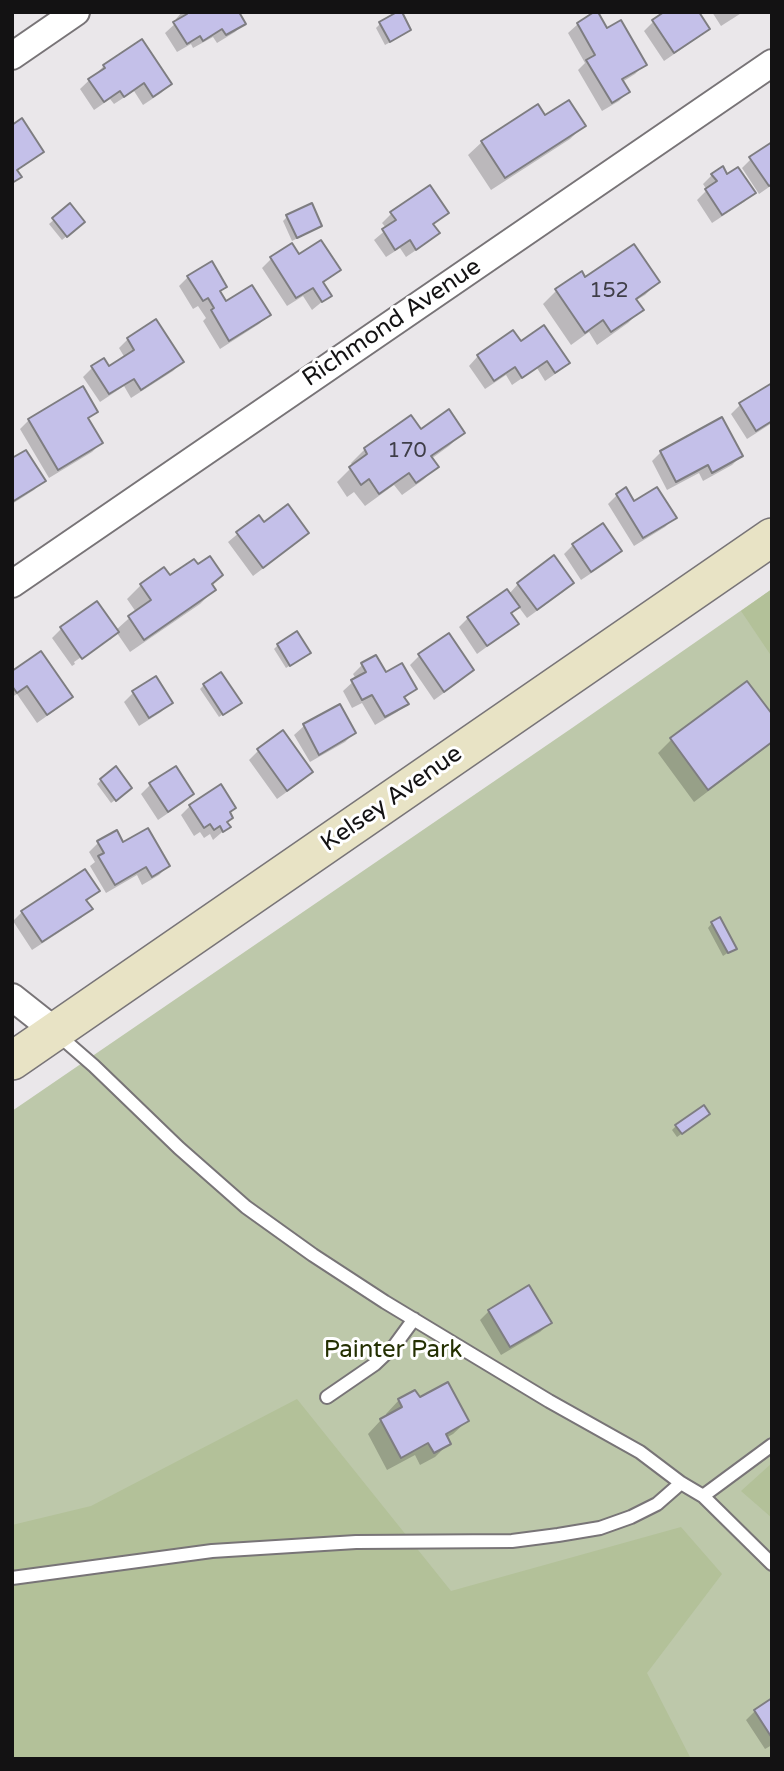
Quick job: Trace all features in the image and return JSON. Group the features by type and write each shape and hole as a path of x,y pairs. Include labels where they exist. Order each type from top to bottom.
{"street":[{"path":"12,56 76,12"},
{"name":"Richmond Avenue","path":"12,584 772,63"},
{"name":"Kelsey Avenue","path":"12,1061 772,537"},
{"path":"12,998 55,1031"}],"lane":[{"path":"55,1031 246,1207 385,1302 549,1401 640,1452 703,1496 772,1564"},
{"path":"327,1397 375,1364 395,1346 414,1319"},
{"path":"703,1496 772,1444"},
{"path":"12,1578 212,1551 356,1542 512,1541 558,1535 600,1528 631,1517 657,1504 681,1483"}],"green space":[{"name":"Painter Park","path":"772,589 772,1759 12,1759 12,1111"},
{"path":"772,589 772,657 741,611"},
{"path":"297,1399 451,1591 681,1527 722,1574 647,1673 691,1759 12,1759 12,1525 91,1506"},
{"path":"772,1463 772,1518 741,1491"}],"building":[{"path":"186,12 239,12 246,24 226,35 222,29 203,41 200,36 187,44 173,22 187,14"},
{"path":"402,12 411,30 390,42 379,22"},
{"path":"598,12 607,28 621,20 647,65 622,79 630,92 612,103 586,60 595,55 577,23"},
{"path":"664,12 699,12 710,29 674,53 652,20"},
{"path":"142,39 172,84 153,97 144,83 124,97 120,91 104,102 88,79 105,68 103,65"},
{"path":"569,100 586,126 505,178 481,141 538,104 545,115"},
{"path":"22,118 44,152 17,170 22,177 12,183 12,125"},
{"path":"772,142 772,184 769,186 749,157"},
{"path":"723,166 727,174 738,167 756,193 722,215 705,189 717,181 711,174"},
{"path":"430,185 449,213 433,224 440,233 416,250 410,240 395,250 382,229 396,220 390,212"},
{"path":"70,203 85,222 67,237 52,218"},
{"path":"312,203 322,226 297,238 286,215"},
{"path":"321,240 341,270 323,282 332,296 322,302 313,288 296,298 270,257 292,243 299,254"},
{"path":"634,244 660,282 636,299 644,310 611,332 603,320 585,333 555,289 582,271 585,277"},
{"path":"212,261 227,287 220,291 226,301 252,285 271,315 229,341 211,310 214,308 208,298 203,301 187,276"},
{"path":"156,319 184,362 141,390 134,379 109,394 91,366 104,358 109,366 134,350 127,338"},
{"path":"544,325 570,363 555,373 547,361 522,378 515,367 494,381 477,355 513,330 521,341"},
{"path":"772,383 772,421 756,431 739,403"},
{"path":"83,386 98,412 88,418 103,443 58,470 28,419"},
{"path":"449,409 465,433 431,456 439,467 416,483 409,473 379,494 369,479 361,485 349,467 367,454 364,448 411,415 421,429"},
{"path":"722,417 743,456 712,473 708,465 676,482 660,451"},
{"path":"26,450 46,481 12,502 12,458"},
{"path":"626,487 634,501 657,487 677,518 643,538 616,494"},
{"path":"288,504 309,533 263,568 236,532 259,515 264,522"},
{"path":"603,523 622,551 591,572 572,544"},
{"path":"554,555 574,583 537,610 517,583"},
{"path":"210,556 223,575 212,584 216,590 144,640 128,616 151,600 140,584 164,567 170,575 194,559 198,564"},
{"path":"507,589 520,607 511,613 519,624 487,646 467,617"},
{"path":"97,601 119,632 82,659 60,627"},
{"path":"297,631 311,653 290,666 277,644"},
{"path":"449,633 474,670 444,692 418,654"},
{"path":"41,651 73,697 47,715 27,686 17,693 12,686 12,671"},
{"path":"376,655 386,672 402,663 417,689 404,697 409,704 385,717 372,695 362,700 351,680 366,672 361,663"},
{"path":"221,672 242,703 223,715 203,684"},
{"path":"156,676 173,703 149,718 132,691"},
{"path":"747,681 772,714 772,742 708,790 670,738"},
{"path":"340,704 356,733 319,755 303,724"},
{"path":"283,730 313,772 287,791 257,749"},
{"path":"116,766 132,788 116,801 100,779"},
{"path":"176,766 194,794 168,812 149,783"},
{"path":"221,784 236,808 230,812 233,818 227,822 231,827 223,832 220,826 214,830 210,824 204,828 189,805"},
{"path":"148,828 170,866 152,877 146,867 115,885 98,856 104,853 97,841 117,830 123,842"},
{"path":"85,869 100,891 86,900 93,909 42,942 21,911"},
{"path":"720,917 737,949 728,953 711,922"},
{"path":"704,1105 710,1114 682,1134 675,1125"},
{"path":"529,1285 552,1323 510,1347 488,1310"},
{"path":"448,1382 469,1421 446,1434 451,1444 434,1453 428,1443 401,1458 380,1419 402,1407 398,1399 415,1390 420,1397"},
{"path":"772,1698 772,1738 754,1710"}]}
